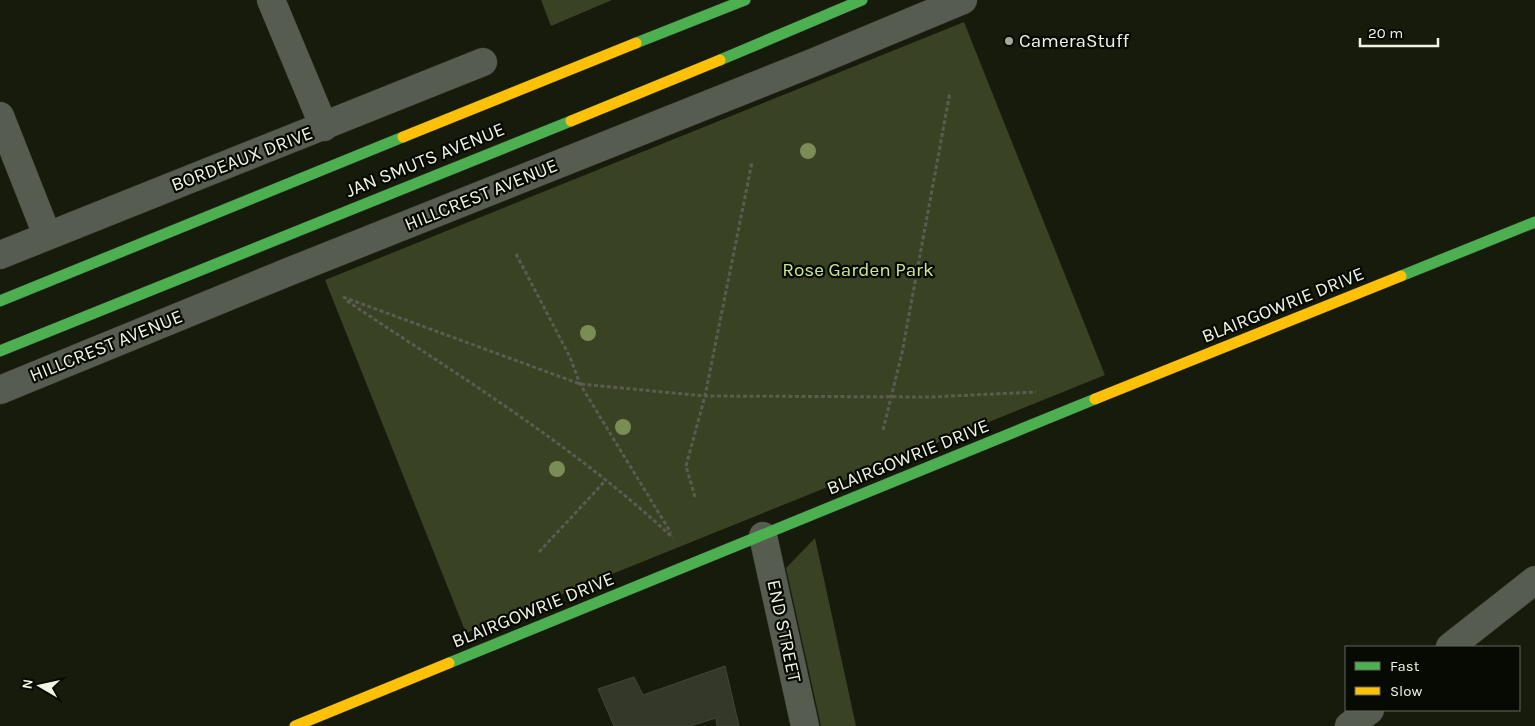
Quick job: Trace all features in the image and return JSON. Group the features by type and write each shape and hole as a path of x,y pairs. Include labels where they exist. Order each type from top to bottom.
{"main road":[{"name":"JAN SMUTS AVENUE","path":"0,301 605,54 745,0"},
{"name":"JAN SMUTS AVENUE","path":"0,351 669,81 862,0"},
{"name":"BLAIRGOWRIE DRIVE","path":"295,726 764,536 1112,392 1535,222"}],"street":[{"path":"271,0 324,127"},
{"path":"673,29 706,0"},
{"name":"HILLCREST AVENUE","path":"0,390 293,270 803,67 963,0"},
{"name":"BORDEAUX DRIVE","path":"0,255 483,62"},
{"path":"0,116 47,235"},
{"name":"END STREET","path":"764,536 805,726"},
{"path":"1451,646 1535,580"},
{"path":"1349,726 1369,711"}],"path":[{"path":"883,430 902,353 950,92"},
{"path":"695,497 686,466 705,396 752,162"},
{"path":"516,254 570,357 580,384 674,538 640,507 558,443 343,298 580,384 705,396 891,397 1044,392"},
{"path":"539,552 606,480"}],"green space":[{"path":"541,0 612,0 551,26"},
{"name":"Rose Garden Park","path":"964,22 1105,375 466,633 325,280"},
{"path":"815,538 856,726 821,726 786,568"}],"building":[{"path":"725,666 739,726 717,726 716,718 690,726 614,726 598,689 634,677 643,695"}],"traffic: fast":[{"path":"636,43 745,0"},
{"path":"720,60 862,0"},
{"path":"0,351 571,121"},
{"path":"0,301 403,137"},
{"path":"1401,276 1535,222"},
{"path":"449,663 1095,399"}],"traffic: slow":[{"path":"403,137 636,43"},
{"path":"571,121 720,60"},
{"path":"1095,399 1401,276"},
{"path":"295,726 449,663"}],"place":[{"name":"CameraStuff","path":"1009,41"}]}
